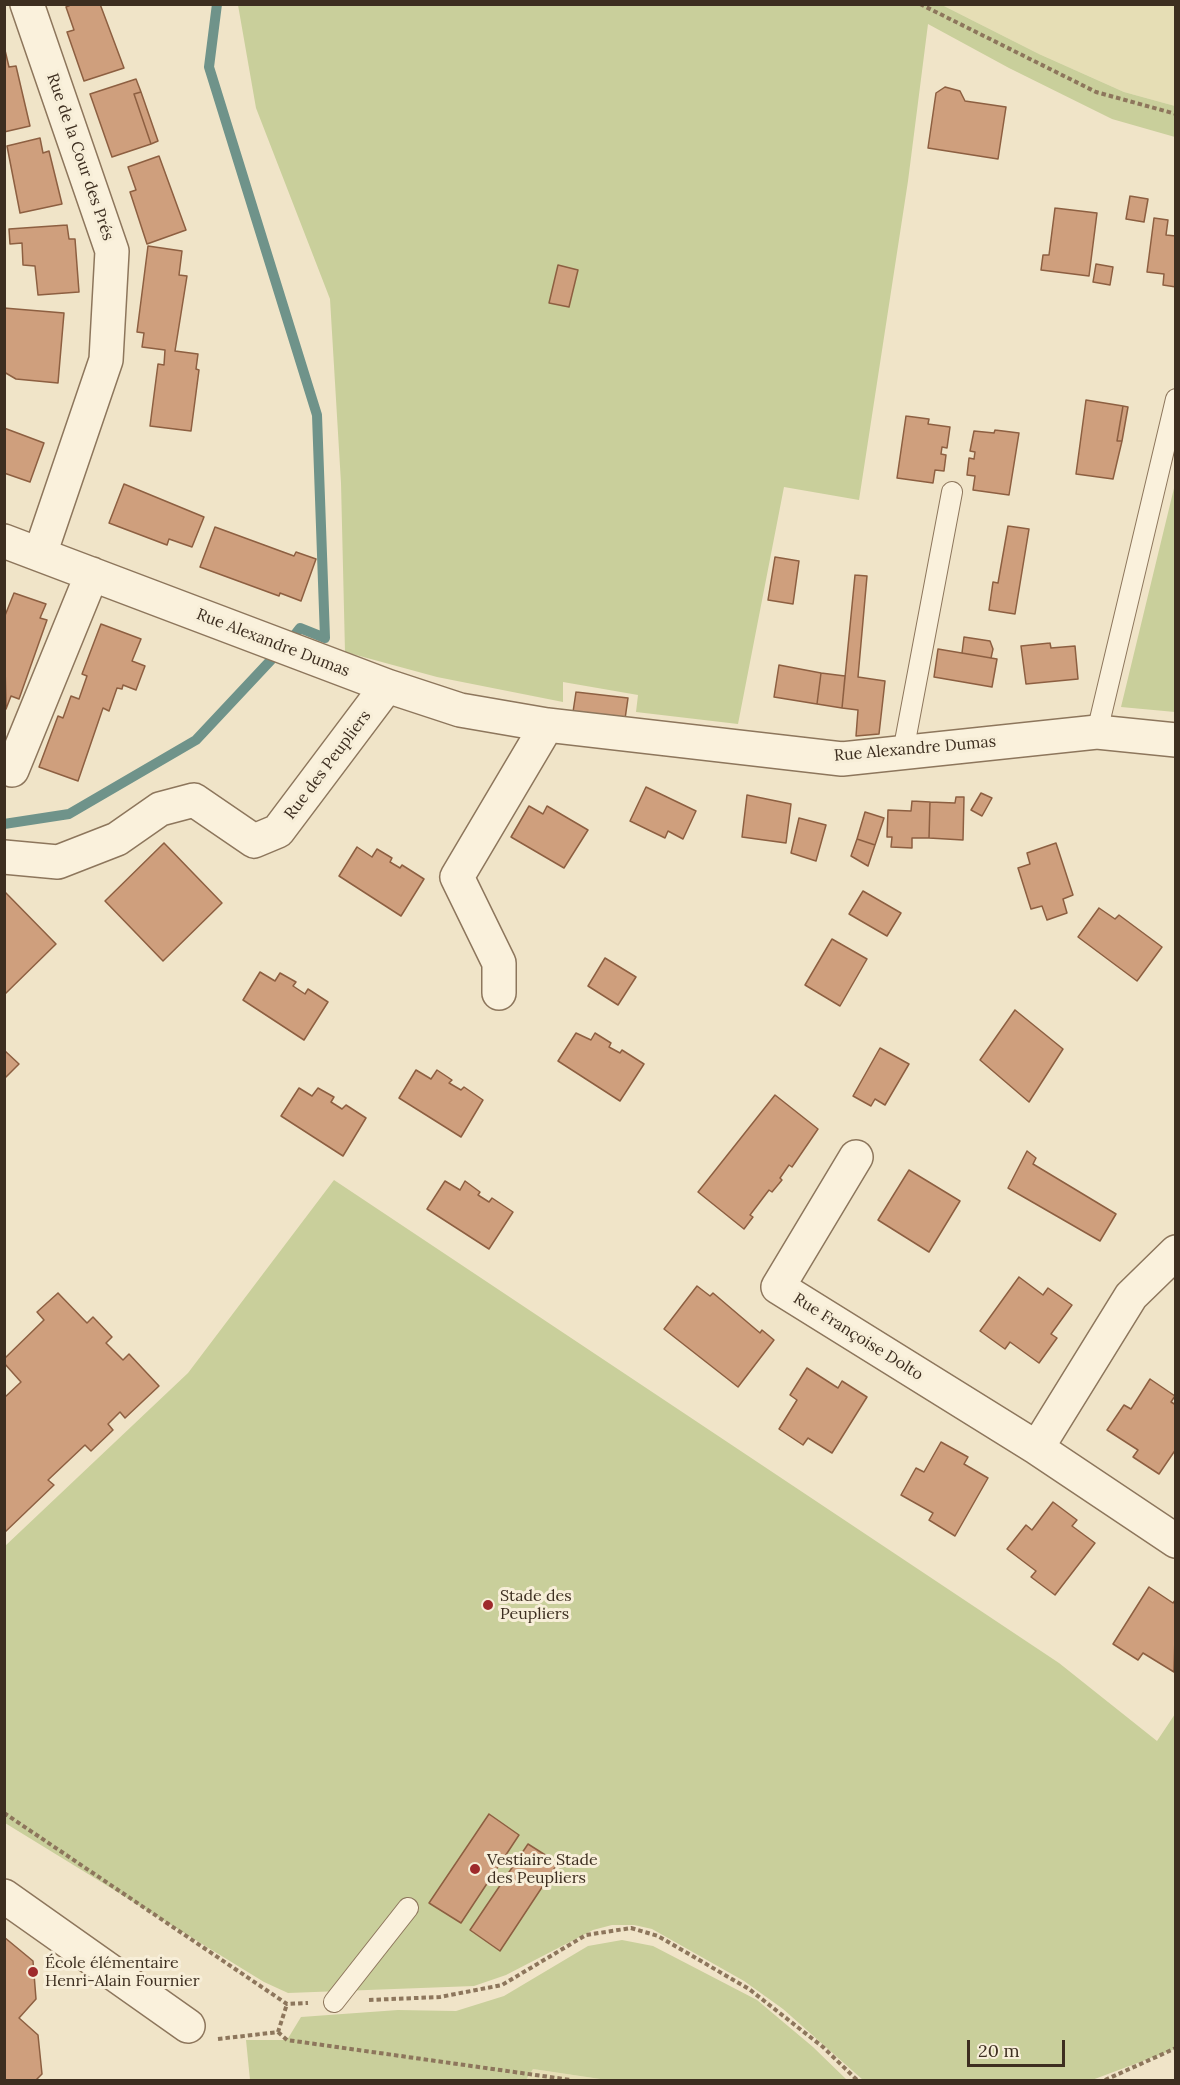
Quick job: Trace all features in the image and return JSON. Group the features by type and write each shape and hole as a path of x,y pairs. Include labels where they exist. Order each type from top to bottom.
{"street":[{"name":"Rue de la Cour des Prés","path":"27,4 112,251 106,360 40,554"},
{"name":"Rue Alexandre Dumas","path":"4,541 387,686 460,710 547,725 842,759 1097,732 1176,740"},
{"path":"12,770 92,574"},
{"name":"Rue des Peupliers","path":"4,857 58,862 117,839 160,809 194,800 254,841 278,831 387,686"},
{"path":"499,993 499,963 457,877 547,725"},
{"name":"Rue Françoise Dolto","path":"856,1157 778,1287 1037,1448 1176,1541"},
{"path":"1037,1448 1131,1296 1176,1252"},
{"path":"4,1896 188,2026"}],"lane":[{"path":"1097,732 1176,399"},
{"path":"903,752 952,492"},
{"path":"334,2002 408,1908"}],"path":[{"path":"920,4 1096,92 1176,114"},
{"path":"4,1813 287,2004 440,1997 502,1985 586,1935 631,1928 658,1936 749,1989 823,2047 857,2080"},
{"path":"278,2032 287,2004"},
{"path":"188,2026 218,2039 278,2032 288,2040 571,2080"},
{"path":"1105,2080 1176,2048"},
{"path":"534,2080 537,2076"}],"shaded area":[{"path":"942,5 1175,5 1175,106 1124,92 1039,54"},
{"path":"533,2069 607,2080 526,2080"}],"green space":[{"path":"238,5 942,5 1039,54 1124,92 1175,106 1175,137 1112,119 1009,68 928,24 908,181 859,500 784,487 738,724 636,712 638,695 563,682 563,702 437,677 345,652 341,483 330,299 256,108"},
{"path":"1175,484 1175,712 1121,707"},
{"name":"Stade des Peupliers","path":"334,1180 1059,1663 1157,1741 1175,1714 1175,2049 1092,2080 863,2080 783,2009 744,1981 652,1929 634,1925 612,1925 593,1930 506,1975 474,1986 288,1993 264,1982 5,1823 4,1547 188,1373"},
{"path":"622,1940 653,1946 757,2000 813,2047 847,2080 607,2080 533,2069 526,2080 250,2080 246,2040 287,2040 301,2017 398,2010 456,2011 504,1996 588,1946"}],"building":[{"path":"73,4 100,4 124,68 84,81 67,32 74,30 66,7"},
{"path":"4,46 9,67 16,66 30,126 4,132"},
{"path":"136,79 141,92 134,94 151,144 112,157 90,94"},
{"path":"945,87 960,91 965,101 1006,107 998,159 928,148 936,93"},
{"path":"141,92 158,141 151,144 134,94"},
{"path":"40,138 43,153 49,151 62,204 20,213 7,146"},
{"path":"159,156 186,230 147,244 130,192 136,190 128,167"},
{"path":"1130,196 1148,199 1144,222 1126,219"},
{"path":"1055,208 1097,213 1089,276 1041,270 1043,255 1049,255"},
{"path":"1154,218 1168,220 1166,235 1176,236 1176,287 1163,285 1164,274 1147,272"},
{"path":"67,225 69,239 75,239 79,292 38,295 35,266 23,265 22,243 10,244 9,229"},
{"path":"148,246 182,251 179,275 187,276 175,351 198,354 196,369 199,370 191,431 150,426 158,364 164,365 165,350 142,347 144,333 137,332"},
{"path":"1096,264 1113,267 1110,285 1093,282"},
{"path":"558,265 578,270 569,307 549,303"},
{"path":"4,308 64,313 58,383 16,379 4,372"},
{"path":"1086,400 1123,406 1117,441 1122,441 1113,479 1076,474"},
{"path":"1123,406 1128,407 1122,441 1117,441"},
{"path":"906,416 929,419 928,424 950,427 947,448 942,447 941,454 946,455 944,471 935,470 933,483 897,478"},
{"path":"4,428 44,443 30,482 4,473"},
{"path":"995,430 1019,433 1009,495 973,490 975,476 967,475 969,458 974,459 975,452 970,451 974,431 994,433"},
{"path":"124,484 204,517 192,547 169,539 167,545 109,523"},
{"path":"1008,526 1029,529 1015,614 989,610 993,582 998,583"},
{"path":"215,527 294,556 296,552 316,559 301,601 280,593 279,596 200,567"},
{"path":"775,557 799,561 793,604 768,600"},
{"path":"855,575 867,576 858,677 885,681 879,734 856,736 858,710 842,708"},
{"path":"14,593 46,604 40,618 47,620 19,699 11,696 6,709 4,618"},
{"path":"101,624 141,639 132,661 145,666 136,690 123,685 122,689 117,688 109,711 103,708 78,781 39,767 58,716 63,718 71,696 79,699 87,676 82,674"},
{"path":"964,637 990,641 993,649 991,658 962,653"},
{"path":"1050,643 1051,648 1075,646 1078,679 1026,684 1021,646"},
{"path":"938,649 997,659 992,687 934,677"},
{"path":"779,665 821,673 817,704 774,697"},
{"path":"821,673 845,676 842,708 817,704"},
{"path":"576,692 628,698 625,719 573,712"},
{"path":"646,787 696,811 683,839 668,831 665,838 630,821"},
{"path":"981,793 992,798 982,816 971,810"},
{"path":"747,795 791,804 786,843 742,837"},
{"path":"956,797 964,797 963,840 929,838 930,802 955,803"},
{"path":"912,801 930,802 929,838 912,838 912,848 891,847 892,837 887,837 888,810 911,811"},
{"path":"529,806 543,814 547,806 588,830 564,868 511,837"},
{"path":"865,812 884,818 875,845 857,839"},
{"path":"799,818 826,825 816,861 791,853"},
{"path":"857,839 875,845 868,866 851,856"},
{"path":"164,843 222,903 163,961 105,901"},
{"path":"1056,843 1073,895 1063,899 1067,913 1047,920 1042,906 1031,909 1018,868 1030,864 1027,853"},
{"path":"357,847 372,857 377,849 392,858 390,862 400,868 402,865 424,879 401,916 339,876"},
{"path":"4,891 56,944 4,995"},
{"path":"863,891 901,913 887,936 849,914"},
{"path":"1099,908 1115,919 1119,915 1162,947 1137,981 1078,937"},
{"path":"832,939 867,959 840,1006 805,985"},
{"path":"605,958 636,977 618,1005 588,986"},
{"path":"260,972 275,981 280,973 296,982 293,986 305,994 308,989 328,1002 304,1040 243,1000"},
{"path":"1015,1010 1063,1049 1029,1102 980,1060"},
{"path":"576,1033 591,1040 595,1033 611,1043 609,1047 620,1053 622,1050 644,1064 620,1101 558,1061"},
{"path":"880,1048 909,1064 885,1105 875,1099 871,1106 853,1096"},
{"path":"4,1050 19,1064 4,1079"},
{"path":"416,1070 431,1079 437,1070 452,1080 449,1083 461,1090 464,1087 483,1100 461,1137 399,1098"},
{"path":"299,1088 312,1096 318,1088 334,1097 331,1102 342,1109 346,1105 366,1118 343,1156 281,1116"},
{"path":"775,1095 818,1129 792,1167 789,1165 780,1178 782,1180 772,1192 769,1190 750,1215 753,1217 744,1229 698,1192"},
{"path":"1027,1151 1036,1158 1033,1164 1116,1214 1100,1241 1008,1188"},
{"path":"909,1170 960,1201 929,1252 878,1220"},
{"path":"445,1181 460,1190 465,1181 480,1192 478,1195 489,1202 492,1198 513,1212 489,1249 427,1209"},
{"path":"1019,1277 1043,1295 1048,1288 1072,1305 1051,1334 1057,1338 1039,1363 1010,1342 1005,1349 980,1331"},
{"path":"697,1286 710,1296 713,1293 760,1333 762,1330 774,1340 738,1387 664,1329"},
{"path":"58,1293 87,1323 93,1317 112,1337 106,1343 123,1360 129,1354 159,1386 125,1418 120,1412 108,1424 113,1430 91,1451 85,1445 48,1480 54,1485 4,1533 4,1398 21,1382 4,1363 4,1359 44,1320 37,1312"},
{"path":"807,1368 838,1388 842,1381 867,1397 832,1453 808,1438 803,1445 779,1429 797,1400 790,1395"},
{"path":"1150,1379 1175,1396 1171,1402 1176,1405 1176,1449 1159,1474 1133,1457 1138,1450 1107,1430 1124,1405 1131,1409"},
{"path":"941,1442 968,1457 964,1464 988,1478 955,1536 929,1520 933,1513 901,1495 916,1468 924,1472"},
{"path":"1053,1502 1077,1520 1072,1526 1095,1543 1055,1595 1031,1577 1036,1571 1007,1549 1026,1525 1032,1530"},
{"path":"1149,1587 1173,1603 1176,1599 1174,1672 1143,1653 1138,1660 1113,1644"},
{"name":"Vestiaire Stade des Peupliers","path":"489,1814 519,1835 461,1923 429,1903"},
{"path":"528,1844 558,1863 500,1951 470,1930"},
{"path":"4,1937 33,1961 36,1999 19,2018 38,2035 42,2074 36,2080 4,2080"}],"waterway":[{"path":"217,4 209,67 317,415 325,638 300,628 293,637"},
{"path":"4,824 69,814 196,740 271,660"}],"place":[{"name":"Stade des Peupliers","path":"488,1605"},
{"name":"Vestiaire Stade des Peupliers","path":"475,1869"},
{"name":"École élémentaire Henri-Alain Fournier","path":"33,1972"}]}
